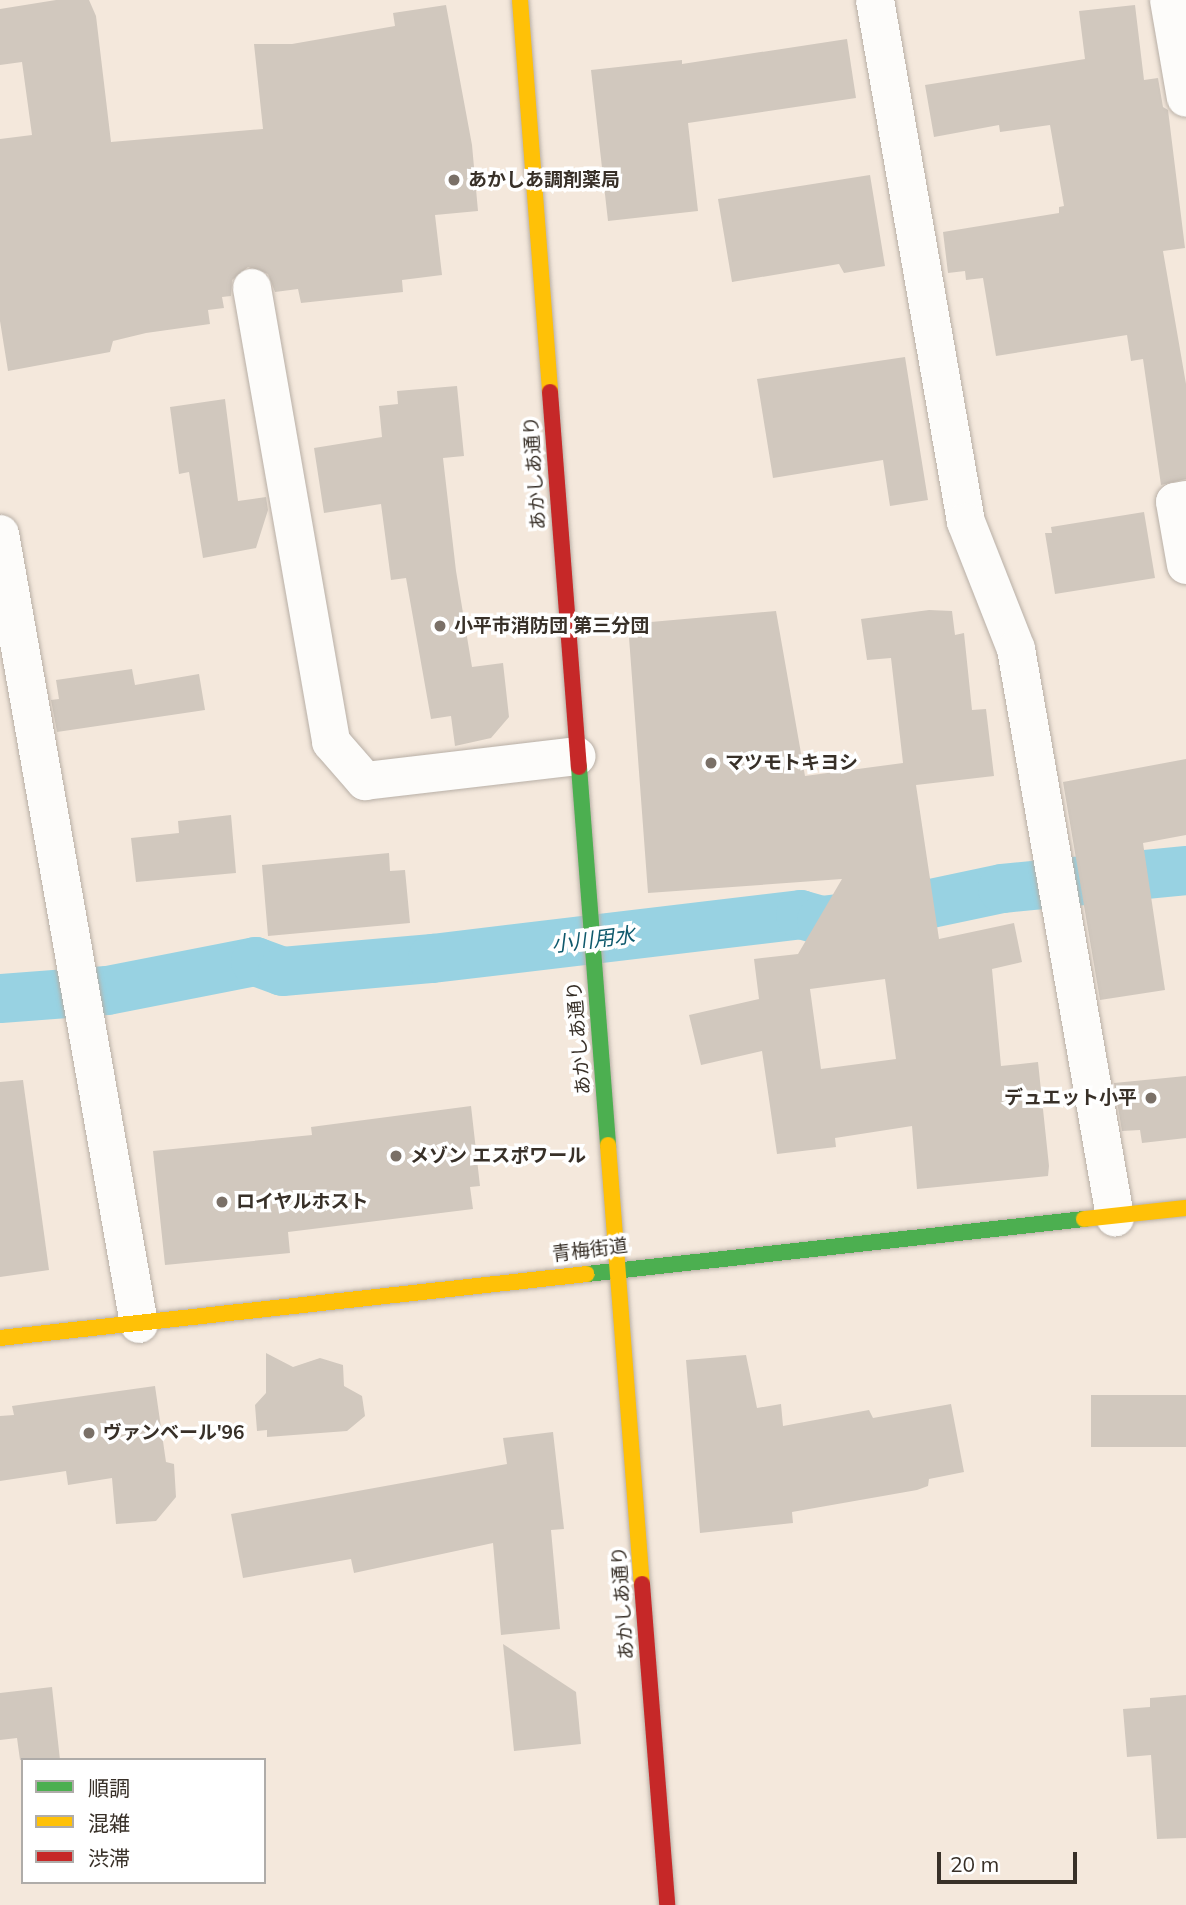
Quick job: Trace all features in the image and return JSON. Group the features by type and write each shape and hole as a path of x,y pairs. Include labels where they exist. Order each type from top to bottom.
{"street":[{"name":"あかしあ通り","path":"520,0 667,1905"},
{"path":"875,0 966,522 1016,649 1115,1216"},
{"path":"1169,0 1186,98"},
{"path":"252,288 331,742 365,781 577,756"},
{"path":"1186,500 1175,502 1186,565"},
{"path":"0,534 139,1324"},
{"name":"青梅街道","path":"0,1338 618,1267 1186,1208"}],"building":[{"path":"56,0 89,0 96,16 111,142 263,129 254,44 292,44 395,26 393,13 446,5 472,145 478,211 435,215 442,275 402,280 403,292 301,303 298,289 275,292 268,274 248,267 232,280 231,296 222,297 224,308 208,310 210,324 146,333 113,341 110,352 8,371 0,321 0,139 32,135 22,62 0,65 0,9"},
{"path":"1135,5 1144,80 1158,78 1163,107 1168,110 1185,248 1163,251 1186,384 1186,479 1161,485 1143,359 1131,361 1127,335 996,356 983,278 966,280 965,271 948,273 943,232 1059,213 1059,207 1064,206 1050,125 1000,132 999,125 934,137 925,85 1085,59 1079,11"},
{"path":"847,39 856,98 688,123 698,211 608,221 591,70 682,60 682,64"},
{"path":"870,175 885,266 844,273 839,264 732,282 718,199"},
{"path":"905,357 928,500 890,506 883,460 773,478 757,379"},
{"path":"457,386 464,456 443,458 456,571 472,667 503,663 509,717 491,738 455,746 451,716 431,719 406,578 391,580 381,504 324,513 314,448 382,437 379,406 398,404 397,391"},
{"path":"225,399 238,501 266,497 268,510 256,548 203,558 189,472 179,474 170,407"},
{"path":"1144,512 1155,578 1055,594 1045,533 1052,533 1051,527"},
{"path":"929,610 952,611 955,635 964,633 972,710 986,709 994,776 916,785 939,939 1014,923 1022,962 992,969 1001,1066 1038,1062 1048,1176 917,1189 912,1126 835,1138 836,1147 777,1154 762,1051 701,1065 689,1015 759,999 754,959 798,954 842,879 648,893 628,624 776,611 805,776 903,763 891,658 867,660 861,619","holes":["885,979 896,1059 821,1069 810,989"]},
{"path":"132,669 135,685 199,674 205,710 57,732 51,700 59,699 56,680"},
{"path":"1186,759 1186,835 1143,843 1165,990 1100,1000 1063,782"},
{"path":"231,815 236,873 136,882 131,838 179,833 178,821"},
{"path":"389,853 390,871 405,870 410,923 268,936 262,865"},
{"name":"デュエット小平","path":"1186,1076 1186,1138 1142,1143 1140,1130 1122,1131 1114,1083"},
{"path":"23,1080 49,1270 0,1277 0,1082"},
{"path":"471,1106 480,1186 470,1187 473,1209 288,1232 290,1253 165,1265 153,1151 312,1135 311,1127"},
{"path":"266,1353 293,1367 320,1358 343,1365 344,1386 362,1396 365,1416 347,1431 267,1437 267,1430 257,1431 255,1405 266,1393"},
{"path":"746,1355 757,1408 781,1404 783,1426 869,1410 873,1418 951,1404 964,1472 929,1479 928,1486 917,1490 792,1512 793,1523 700,1533 686,1360"},
{"name":"ヴァンベール'96","path":"155,1386 166,1462 174,1464 176,1497 156,1521 116,1524 112,1478 68,1485 66,1471 0,1481 0,1416 14,1415 12,1406"},
{"path":"1091,1395 1186,1395 1186,1447 1091,1447"},
{"path":"553,1432 564,1529 551,1530 560,1629 501,1635 493,1543 354,1573 351,1559 243,1578 231,1514 507,1464 503,1438"},
{"path":"503,1644 576,1692 581,1744 514,1751"},
{"path":"52,1687 60,1758 20,1760 17,1738 0,1740 0,1693"},
{"path":"1186,1695 1186,1838 1157,1839 1151,1755 1127,1757 1123,1709 1150,1707 1150,1698"}],"waterway":[{"name":"小川用水","path":"0,998 107,990 255,961 282,971 432,958 800,914 821,920 888,912 1002,888 1186,870"}],"traffic: fast":[{"path":"579,767 608,1145"},
{"path":"587,1274 1084,1219"}],"traffic: slow":[{"path":"520,0 550,392"},
{"path":"608,1145 642,1584"},
{"path":"1084,1219 1186,1208"},
{"path":"0,1338 587,1274"}],"traffic: jam":[{"path":"550,392 579,767"},
{"path":"642,1584 667,1905"}],"place":[{"name":"あかしあ調剤薬局","path":"454,180"},
{"name":"小平市消防団 第三分団","path":"440,626"},
{"name":"マツモトキヨシ","path":"711,763"},
{"name":"デュエット小平","path":"1151,1098"},
{"name":"メゾン エスポワール","path":"396,1156"},
{"name":"ロイヤルホスト","path":"222,1202"},
{"name":"ヴァンベール'96","path":"89,1433"}]}
